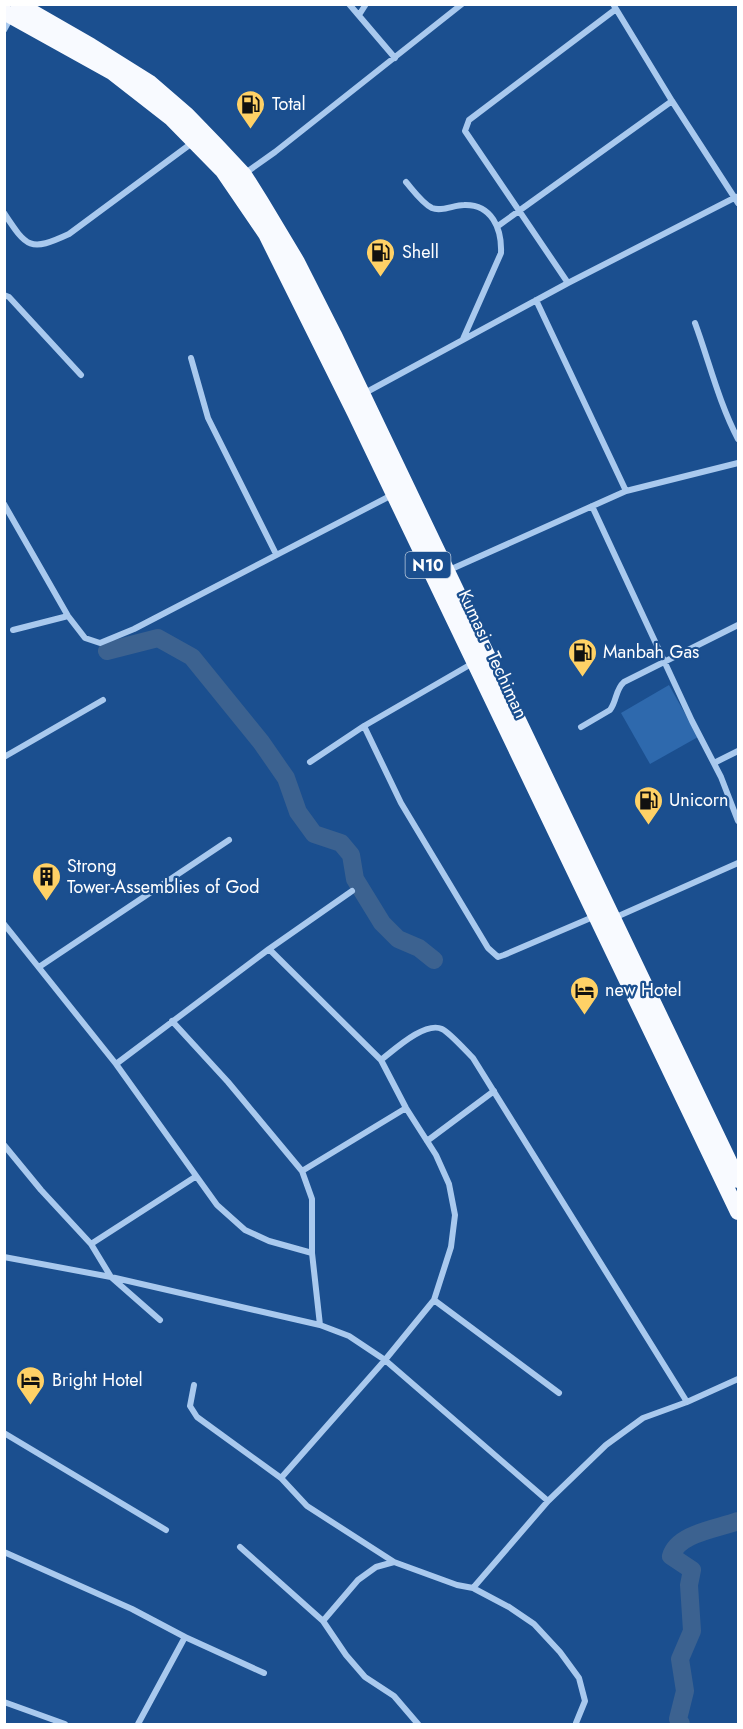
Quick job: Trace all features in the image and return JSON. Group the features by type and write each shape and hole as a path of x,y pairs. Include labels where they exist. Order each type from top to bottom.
{"highway":[{"name":"Kumasi - Techiman","path":"14,12 112,72 171,118 237,179 280,260 394,494 738,1212"},
{"name":"N10","path":"14,12 91,46 150,83 187,115 297,262 738,1180"}],"street":[{"path":"349,4 395,58"},
{"path":"359,15 366,4"},
{"path":"237,179 275,152 462,4"},
{"path":"362,394 568,282 737,200 672,101 615,7 469,120 465,126 465,131 568,282"},
{"path":"498,226 672,101"},
{"path":"4,213 22,240 36,245 51,243 69,234 195,141"},
{"path":"406,182 429,207 435,209 465,205 482,208 491,215 498,226 502,238 501,253 463,339"},
{"path":"4,295 81,375"},
{"path":"536,300 626,491"},
{"path":"695,323 720,397 738,439"},
{"path":"191,358 208,418 276,554"},
{"path":"447,571 626,491 738,463"},
{"path":"4,504 68,616 85,638 100,643 134,629 394,494"},
{"path":"592,506 664,662 714,763 738,821"},
{"path":"13,630 68,616"},
{"path":"581,727 610,710 614,705 618,689 624,682 738,625"},
{"path":"310,762 364,726 475,662"},
{"path":"4,757 103,700"},
{"path":"364,726 401,803 493,954 498,957 504,955 595,916"},
{"path":"714,763 738,751"},
{"path":"39,967 229,840"},
{"path":"613,919 738,863"},
{"path":"116,1064 268,949 352,891"},
{"path":"4,924 116,1064 217,1205 245,1230 269,1241 312,1253"},
{"path":"268,949 381,1060 406,1108 436,1155 449,1184 454,1215 451,1247 434,1300 385,1360 281,1478"},
{"path":"172,1021 228,1082 302,1171 312,1199 312,1253 321,1325"},
{"path":"381,1060 422,1029 442,1029 473,1058 687,1402"},
{"path":"427,1141 494,1091"},
{"path":"302,1171 406,1108"},
{"path":"4,1145 41,1190 91,1244 111,1277 160,1320"},
{"path":"91,1244 195,1177"},
{"path":"4,1257 111,1277 321,1325 349,1336 385,1360 548,1501"},
{"path":"434,1300 559,1393"},
{"path":"473,1588 548,1501 606,1445 643,1418 687,1402 738,1379"},
{"path":"194,1385 190,1406 197,1417 281,1478 308,1506 394,1562 458,1585 473,1588 509,1607 534,1624 560,1652 579,1678 585,1701 576,1722"},
{"path":"4,1433 166,1530"},
{"path":"240,1547 323,1621 346,1656 365,1677 394,1696 418,1725"},
{"path":"4,1551 132,1609 185,1637 264,1673"},
{"path":"323,1621 358,1580 376,1567 394,1562"},
{"path":"138,1725 185,1637"},
{"path":"4,1702 64,1725"}],"shaded area":[{"path":"669,685 698,737 650,764 621,713"}],"waterway":[{"path":"107,651 158,638 192,657 261,742 286,778 298,812 314,834 341,843 351,855 355,879 382,923 398,939 419,948 434,960"},
{"path":"681,1724 678,1719 685,1691 680,1659 692,1631 689,1585 692,1570 671,1556 675,1548 690,1537 738,1521"}],"place":[{"name":"Total","path":"251,130"},
{"name":"Shell","path":"381,278"},
{"name":"Manbah Gas","path":"582,678"},
{"name":"Unicorn","path":"648,826"},
{"name":"Strong Tower-Assemblies of God","path":"46,902"},
{"name":"new Hotel","path":"584,1016"},
{"name":"Bright Hotel","path":"31,1406"}]}
